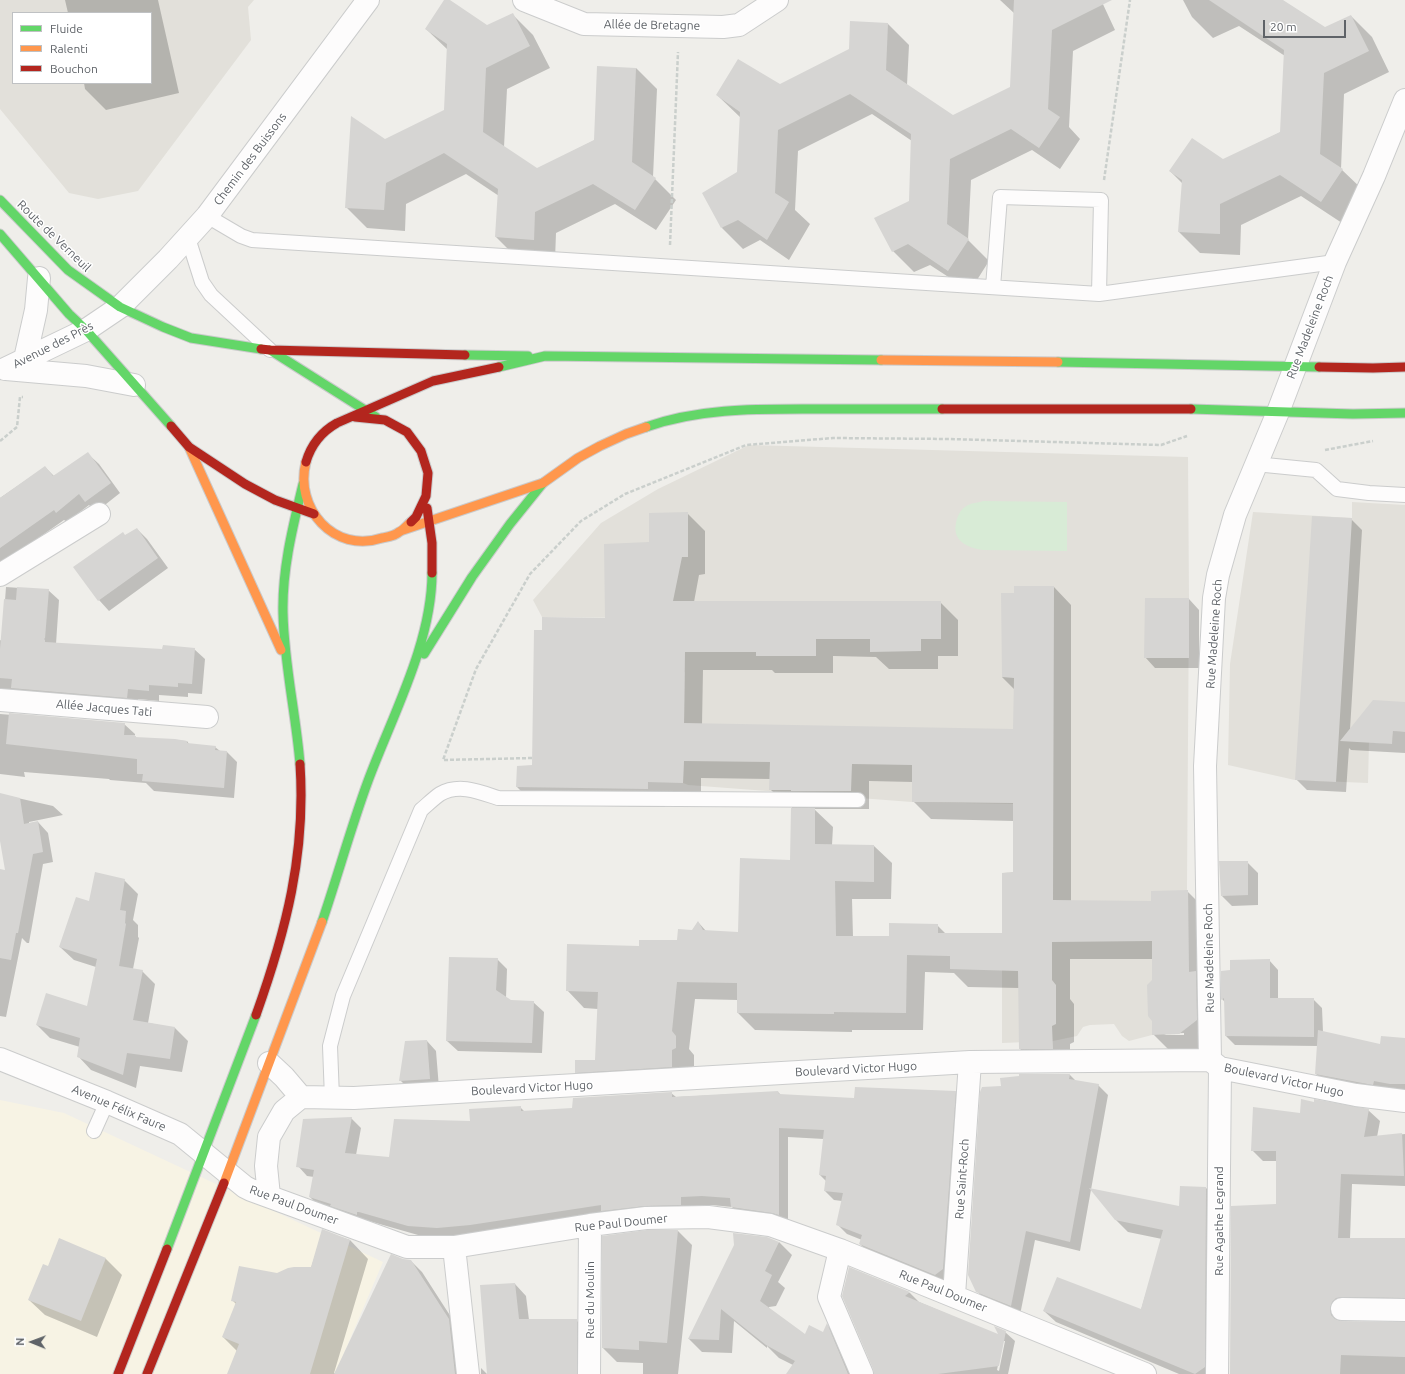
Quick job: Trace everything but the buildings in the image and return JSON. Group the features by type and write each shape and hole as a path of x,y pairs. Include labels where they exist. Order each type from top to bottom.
{"main road":[{"name":"Route de Verneuil","path":"0,200 68,270 120,307 191,338 270,350 545,356"},
{"path":"0,234 189,447 245,484 275,500 314,514"},
{"path":"270,350 376,417"},
{"path":"118,1374 204,1154 259,1006 278,947 298,858 300,832 299,757 296,723 287,664 284,580 288,553 303,483 306,457 317,440 326,430 337,423 355,417 432,381 453,375 545,356 1165,362 1373,368 1405,367"},
{"path":"409,677 472,577 510,524 543,483 578,458 626,434 658,423 689,416 747,408 1190,409 1353,414 1405,413"},
{"path":"303,483 304,494 314,514 322,524 331,532 354,541 367,542 391,537 402,530 416,517 425,499 428,487 428,475 422,452 416,442 408,432 387,420 376,417 355,417"},
{"path":"189,447 287,664"},
{"path":"402,530 543,483"},
{"path":"147,1374 228,1174 317,940 371,774 409,677 424,632 432,584 432,543 425,499"}],"street":[{"name":"Chemin des Buissons","path":"120,307 188,238 207,216 368,0"},
{"name":"Allée de Bretagne","path":"524,0 584,24 723,27 738,25 777,0"},
{"name":"Rue Madeleine Roch","path":"1215,1064 1205,766 1214,598 1218,575 1235,515 1278,412 1335,262 1374,176 1405,100"},
{"path":"25,359 36,310 39,278"},
{"name":"Avenue des Près","path":"3,369 86,330 120,307"},
{"name":"Avenue des Près","path":"3,369 86,376 134,385"},
{"path":"0,575 99,514"},
{"name":"Allée Jacques Tati","path":"0,700 208,717"},
{"name":"Avenue Félix Faure","path":"0,1059 107,1102 180,1134 228,1174"},
{"name":"Boulevard Victor Hugo","path":"301,1097 354,1098 970,1062 1215,1064 1356,1095 1405,1102"},
{"name":"Rue Saint-Roch","path":"954,1296 970,1062"},
{"path":"269,1063 284,1077 301,1097 284,1111 269,1136 266,1166 269,1196"},
{"name":"Rue Agathe Legrand","path":"1215,1064 1217,1374"},
{"name":"Rue Paul Doumer","path":"228,1174 245,1187 407,1247 454,1247 590,1225 646,1218 708,1217 770,1225 840,1250 1145,1374"},
{"name":"Rue du Moulin","path":"589,1374 590,1225"},
{"path":"454,1247 468,1374"},
{"path":"840,1250 829,1297 862,1374"},
{"path":"1342,1309 1405,1310"}],"lane":[{"path":"994,287 1000,197 1101,200 1100,294"},
{"path":"207,216 241,236 252,240 1100,294 1335,262"},
{"path":"188,238 202,282 211,295 270,350"},
{"path":"1256,464 1316,470 1337,489 1369,494 1405,495"},
{"path":"332,1098 330,1046 344,996 421,810 440,794 457,788 475,791 498,798 858,800"},
{"path":"94,1131 107,1102"}],"path":[{"path":"1101,200 1130,0"},
{"path":"669,267 679,25"},
{"path":"0,441 17,427 20,397 28,397"},
{"path":"532,758 443,760 476,669 530,574 581,521 625,494 746,445 841,438 949,439 1161,445 1189,435"},
{"path":"1321,451 1373,441"}],"shaded area":[{"path":"0,0 254,0 248,7 251,40 138,191 98,199 69,193 0,109"},
{"path":"749,445 1188,457 1189,598 1186,1028 1179,1034 1152,1035 1129,1041 1122,1036 1114,1024 1090,1025 1083,1027 1077,1036 1053,1041 1002,1043 1002,873 1013,872 1013,804 912,802 688,785 683,783 685,672 639,670 639,618 542,617 533,600 601,523 658,489"},
{"path":"1352,502 1405,505 1405,732 1393,731 1392,744 1369,742 1368,783 1295,780 1228,765 1230,664 1253,512 1352,518"},
{"path":"0,1100 64,1113 383,1262 335,1374 0,1374"}],"green space":[{"path":"983,501 1067,502 1067,551 983,550 967,545 956,535 955,529 957,518 962,510 967,506"}],"traffic: fast":[{"path":"0,200 68,270 120,307 191,338 261,349"},
{"path":"0,234 69,314 86,330 171,426"},
{"path":"270,350 376,417"},
{"path":"465,355 528,356"},
{"path":"499,367 545,356 881,360"},
{"path":"1058,362 1319,367"},
{"path":"646,427 687,416 728,411 770,409 942,409"},
{"path":"1191,409 1353,414 1405,413"},
{"path":"424,654 472,577 510,524 543,483"},
{"path":"300,764 284,632 283,597 286,564 303,484"},
{"path":"322,922 368,781 399,705 418,652 430,599 432,573"},
{"path":"167,1249 256,1015"}],"traffic: slow":[{"path":"881,360 1058,362"},
{"path":"403,530 543,483 578,458 600,446 646,427"},
{"path":"189,447 281,650"},
{"path":"306,462 304,479 306,496 312,510 322,523 334,533 348,539 364,541 393,535 402,530 411,522"},
{"path":"224,1183 322,922"}],"traffic: jam":[{"path":"261,349 465,355"},
{"path":"306,462 317,440 326,430 337,423 433,381 499,367"},
{"path":"1319,367 1405,367"},
{"path":"942,409 1191,409"},
{"path":"355,417 385,420 407,432 421,451 428,473 426,496 416,517 411,522"},
{"path":"171,426 189,447 245,484 275,500 314,514"},
{"path":"427,508 432,543 432,573"},
{"path":"256,1015 267,984 292,892 300,829 300,764"},
{"path":"147,1374 224,1183"},
{"path":"118,1374 167,1249"}]}
